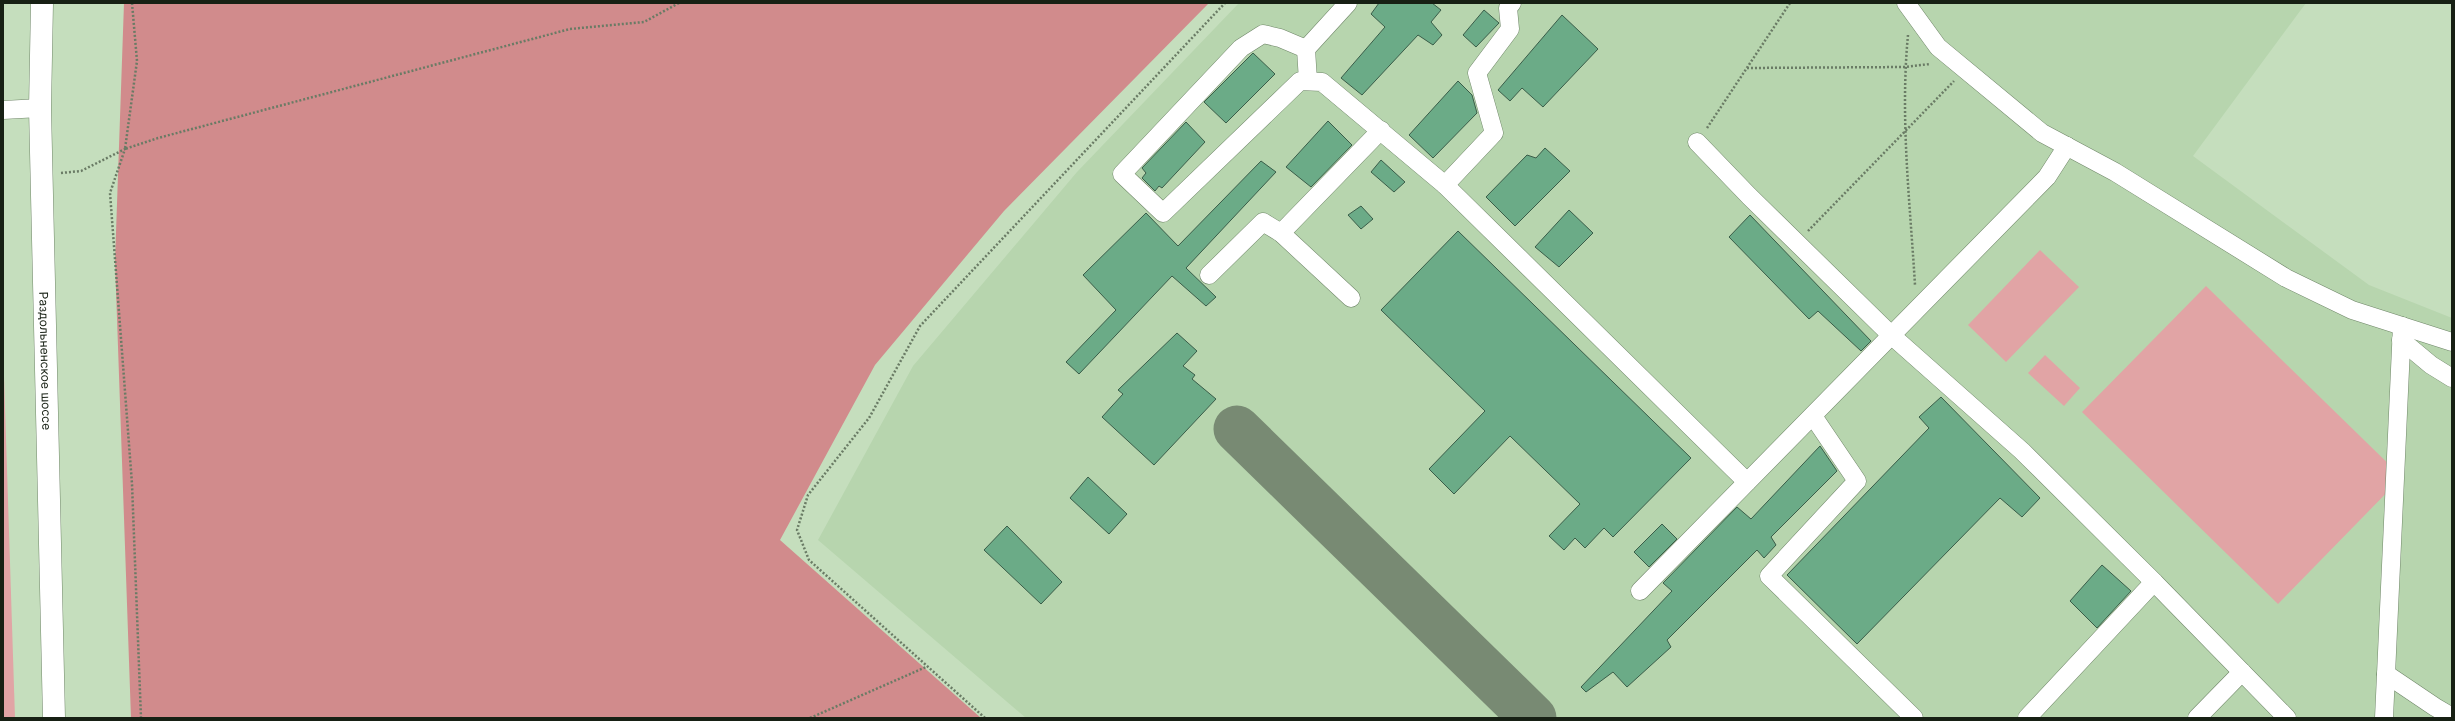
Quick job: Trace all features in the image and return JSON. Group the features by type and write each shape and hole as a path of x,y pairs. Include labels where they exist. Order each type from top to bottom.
{"main road":[{"name":"Раздольненское шоссе","path":"42,3 40,108 41,174 54,718"}],"street":[{"path":"1308,81 1306,49 1348,3"},
{"path":"1445,185 1494,133 1477,73 1510,29 1508,8 1512,3"},
{"path":"1908,6 1938,47 2042,133 2115,172 2286,278 2401,333 2452,342"},
{"path":"1306,49 1280,38 1263,34 1241,48 1122,174 1163,213 1300,80 1322,82 1445,185 1747,482"},
{"path":"3,110 40,108"},
{"path":"1281,233 1381,130"},
{"path":"1697,142 1796,242 1892,335 2022,451 2154,582 2286,718"},
{"path":"1640,591 2047,177 2067,146"},
{"path":"1209,275 1263,222 1281,233 1351,298"},
{"path":"2401,333 2431,365 2452,378"},
{"path":"2384,718 2401,333"},
{"path":"1812,416 1856,481 1769,576 1914,718"},
{"path":"2027,718 2154,582"},
{"path":"2197,718 2242,672"},
{"path":"2386,674 2435,708 2452,716"}],"path":[{"path":"132,3 136,61 125,149 110,193 132,484 141,718"},
{"path":"41,174 81,171 125,149 158,138 570,29 644,22 679,3"},
{"path":"985,718 926,667 809,560 797,530 808,494 869,418 920,326 1226,3"},
{"path":"1697,142 1790,3"},
{"path":"1908,6 1905,67 1905,132 1917,310"},
{"path":"1747,68 1905,67 1961,65"},
{"path":"1796,242 1905,132 1961,65"},
{"path":"810,718 926,667"}],"shaded area":[{"path":"124,3 1209,3 1004,211 875,365 780,540 981,718 131,718 115,261"},
{"path":"1239,3 2306,3 2193,156 2369,285 2452,318 2452,718 1026,718 818,540 913,366 1077,172"},
{"path":"2040,250 2079,287 2006,362 1968,325"},
{"path":"2206,286 2402,477 2278,604 2082,412"},
{"path":"3,345 15,718 3,718"},
{"path":"2045,355 2080,388 2064,406 2028,373"}],"building":[{"path":"1379,3 1432,3 1441,10 1431,22 1442,35 1433,45 1418,35 1362,95 1341,78 1385,27 1371,14"},
{"path":"1484,10 1499,23 1476,47 1463,35"},
{"path":"1562,15 1598,49 1543,107 1522,88 1510,101 1498,90"},
{"path":"1253,53 1275,74 1226,123 1204,102"},
{"path":"1458,81 1472,95 1477,113 1433,158 1409,135"},
{"path":"1328,121 1352,145 1311,187 1286,167"},
{"path":"1186,122 1205,142 1162,188 1159,186 1155,191 1142,178 1146,173 1142,168"},
{"path":"1545,148 1570,171 1515,226 1486,197 1527,155 1536,158"},
{"path":"1381,160 1405,182 1394,192 1371,172"},
{"path":"1261,161 1276,172 1186,268 1216,297 1206,306 1172,276 1079,374 1066,362 1116,310 1083,275 1146,213 1178,246"},
{"path":"1361,206 1373,219 1361,229 1348,215"},
{"path":"1569,210 1593,233 1559,267 1535,247"},
{"path":"1750,215 1871,341 1861,351 1818,311 1809,319 1729,237"},
{"path":"1458,231 1691,458 1613,537 1604,528 1585,548 1575,538 1564,550 1549,536 1580,504 1510,436 1454,494 1429,469 1485,411 1381,310"},
{"path":"1177,333 1197,351 1183,366 1195,375 1192,379 1216,399 1154,465 1102,417 1123,394 1118,390"},
{"path":"1941,397 2040,498 2022,517 2000,498 1857,644 1787,575 1929,428 1919,417"},
{"path":"1820,446 1837,471 1771,537 1776,545 1764,558 1757,550 1667,640 1671,647 1627,687 1613,672 1586,692 1581,687 1672,591 1663,583 1737,507 1751,519"},
{"path":"1088,477 1127,514 1109,534 1070,498"},
{"path":"1662,524 1677,539 1649,567 1634,552"},
{"path":"1007,526 1062,582 1041,604 984,550"},
{"path":"2102,565 2131,591 2097,628 2070,601"}],"taxiway":[{"path":"1237,429 1533,718"}]}
